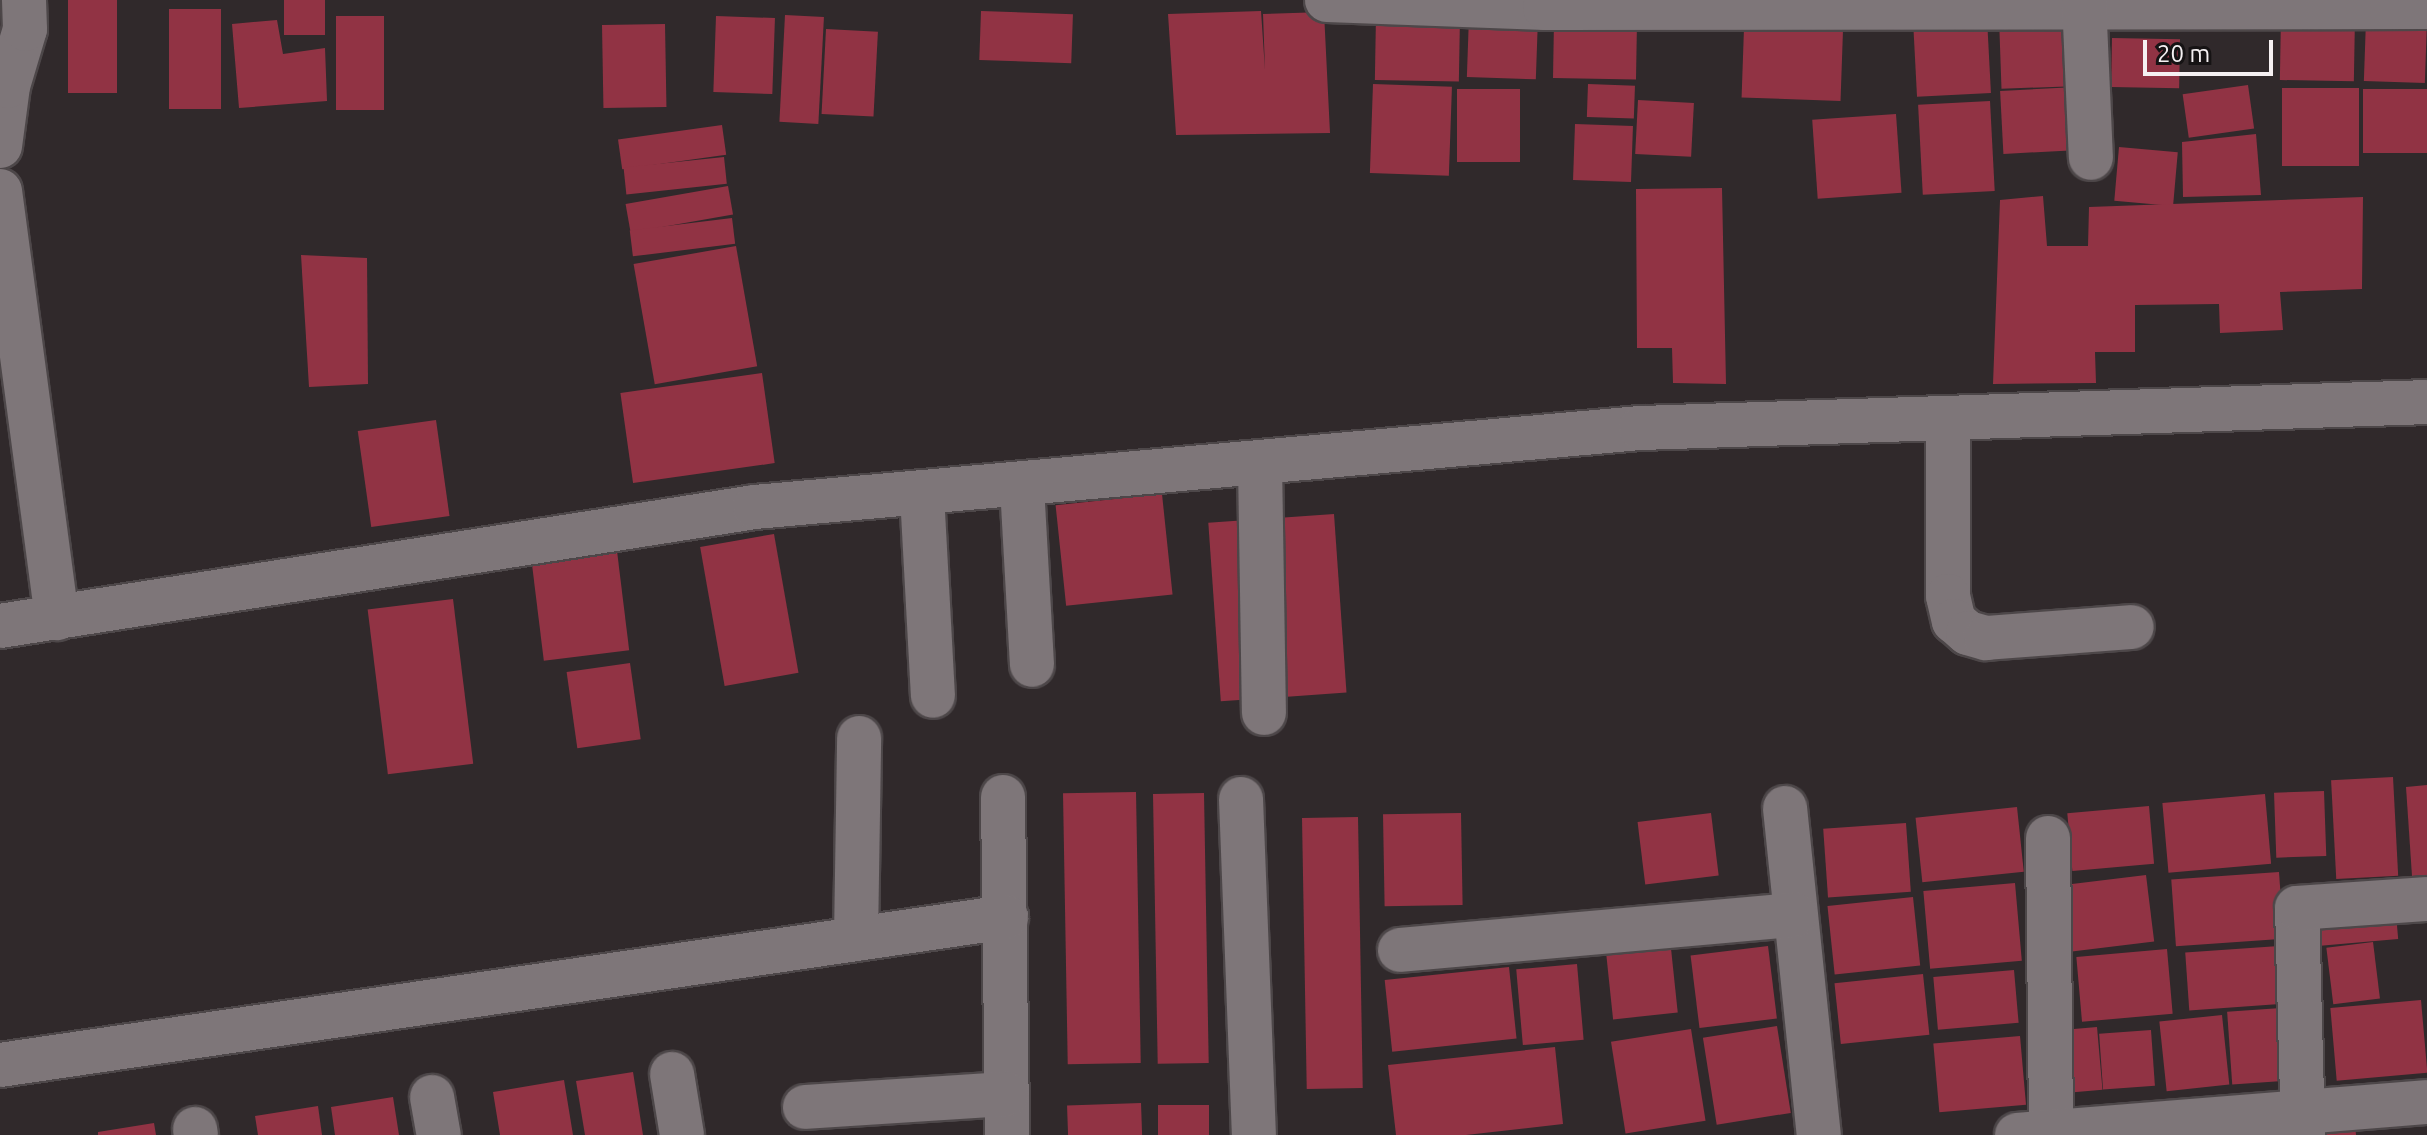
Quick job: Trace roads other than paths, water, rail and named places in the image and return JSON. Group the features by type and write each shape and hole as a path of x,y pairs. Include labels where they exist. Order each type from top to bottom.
{"street":[{"path":"0,146 8,86 25,29 24,0"},
{"path":"1347,0 1545,4 2268,3 2427,7"},
{"path":"2084,4 2091,158"},
{"path":"0,191 57,618"},
{"path":"0,626 755,507 1022,486 1641,428 2427,402"},
{"path":"1948,418 1948,596 1954,621 1968,633 1986,638 2132,627"},
{"path":"1260,463 1264,713"},
{"path":"1022,486 1032,665"},
{"path":"922,494 933,696"},
{"path":"856,939 859,738"},
{"path":"805,1107 1007,1114 1003,797"},
{"path":"1241,799 1254,1135"},
{"path":"1785,808 1819,1135"},
{"path":"2048,838 2040,1134 2302,1123 2427,1102"},
{"path":"2302,1123 2297,908 2427,899"},
{"path":"1400,950 1794,915"},
{"path":"0,1065 1006,917"},
{"path":"672,1074 682,1135"}]}
